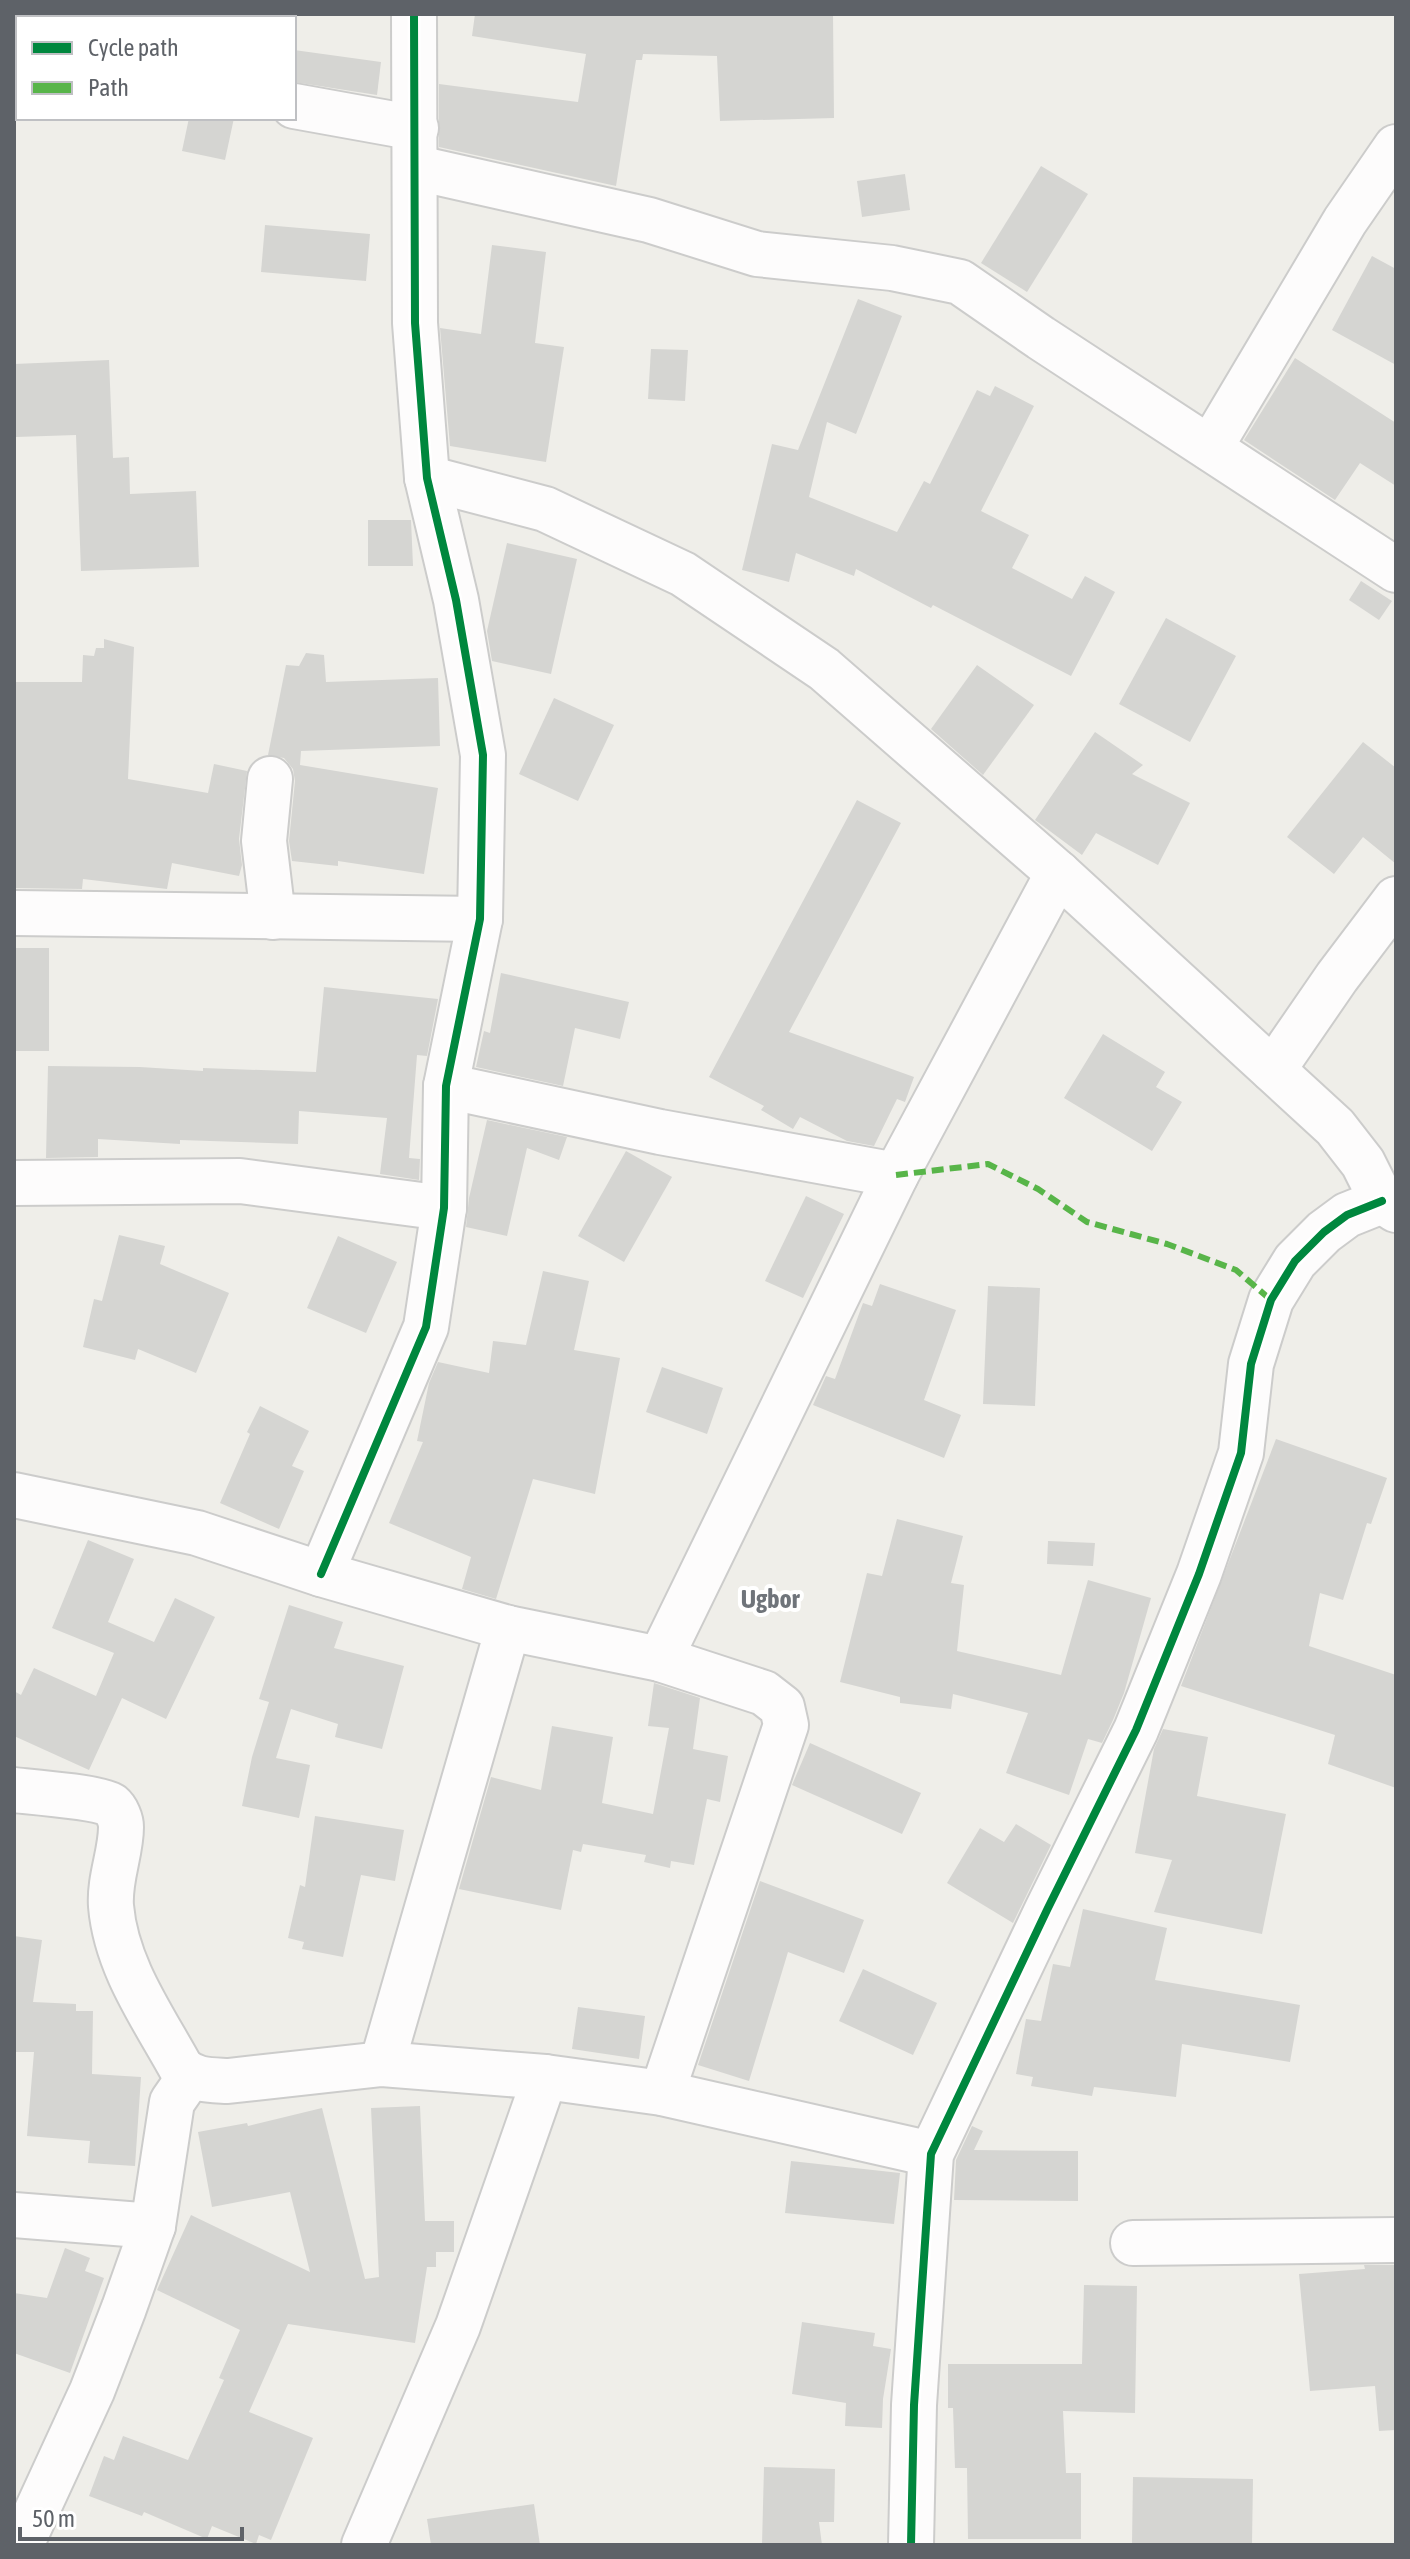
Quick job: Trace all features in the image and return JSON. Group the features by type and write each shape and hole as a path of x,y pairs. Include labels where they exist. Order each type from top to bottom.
{"street":[{"path":"321,1574 426,1327 444,1208 446,1086 480,919 483,755 456,600 427,478 415,323 414,14"},
{"path":"296,107 416,148 757,254 892,268 960,282 1396,570"},
{"path":"1210,448 1345,221 1396,147"},
{"path":"427,478 545,509 683,574 824,669 1058,873 1335,1127 1363,1163 1389,1206 1347,1215 1324,1232 1295,1261 1271,1300 1251,1364 1241,1453 1199,1574 1136,1730 931,2154 914,2405 911,2545"},
{"path":"270,779 264,841 273,917"},
{"path":"660,1659 896,1175 1058,873"},
{"path":"1273,1070 1396,899"},
{"path":"14,913 480,919"},
{"path":"446,1086 660,1132 896,1175"},
{"path":"14,1183 240,1181 444,1208"},
{"path":"14,1495 197,1533 321,1574 508,1628 660,1659 764,1693 782,1707 786,1725 662,2093"},
{"path":"382,2064 508,1628"},
{"path":"14,1790 103,1803 111,1805 119,1816 121,1827 111,1904 116,1937 132,1980 181,2068 190,2076 228,2081 382,2064 545,2077 662,2093 931,2154"},
{"path":"21,2545 92,2391 153,2226 172,2102 190,2076"},
{"path":"364,2545 458,2326 545,2077"},
{"path":"14,2215 153,2226"},
{"path":"1133,2243 1396,2240"}],"building":[{"path":"475,14 833,14 834,118 720,121 717,56 643,54 642,60 636,60 616,186 439,147 439,84 578,102 586,54 472,36"},
{"path":"296,50 381,62 377,95 296,82"},
{"path":"189,120 234,120 225,160 182,151"},
{"path":"1041,166 1088,194 1027,292 981,263"},
{"path":"905,174 910,210 862,217 857,181"},
{"path":"265,225 370,234 366,281 261,272"},
{"path":"492,245 546,252 535,343 564,347 546,462 450,446 440,328 481,334"},
{"path":"1372,256 1396,269 1396,365 1332,330"},
{"path":"858,299 902,316 856,434 827,422 809,497 897,532 924,481 930,484 977,390 990,396 995,386 1034,406 981,511 1029,535 1012,568 1072,599 1085,576 1115,592 1071,676 856,569 854,576 796,553 789,582 742,570 772,444 798,450"},
{"path":"651,349 688,350 685,401 648,399"},
{"path":"1295,358 1396,423 1396,486 1360,463 1335,500 1244,440"},
{"path":"109,360 113,458 129,457 130,494 196,491 199,567 81,571 76,435 16,437 14,364"},
{"path":"368,520 411,520 413,566 368,566"},
{"path":"507,543 577,559 551,674 492,661 487,631"},
{"path":"1361,581 1392,601 1379,620 1349,600"},
{"path":"1166,618 1236,656 1190,742 1119,704"},
{"path":"104,639 134,647 128,779 208,793 214,764 247,771 239,839 242,865 239,876 172,863 167,889 83,879 82,889 14,888 14,682 82,682 83,655 94,656 96,648 104,648"},
{"path":"306,653 324,655 326,682 438,678 440,746 301,751 300,765 438,788 424,874 338,861 338,866 292,861 289,841 295,781 293,769 284,758 268,755 286,665 299,666"},
{"path":"977,665 1034,705 983,775 931,729"},
{"path":"554,698 614,725 578,801 519,774"},
{"path":"1095,732 1143,765 1132,774 1190,803 1158,865 1096,833 1082,855 1035,820"},
{"path":"1363,742 1396,768 1396,864 1363,837 1334,874 1287,837"},
{"path":"857,800 901,823 789,1032 914,1077 905,1102 897,1099 874,1146 847,1141 800,1117 793,1129 761,1110 764,1106 709,1077"},
{"path":"14,948 49,948 49,1051 14,1051"},
{"path":"501,973 629,1002 620,1039 575,1028 563,1086 476,1067 484,1031 490,1033"},
{"path":"324,987 438,999 427,1056 417,1055 409,1158 420,1159 419,1180 380,1174 387,1118 299,1111 298,1144 180,1140 180,1144 98,1139 98,1157 46,1158 48,1066 316,1072"},
{"path":"1103,1034 1165,1072 1156,1087 1182,1102 1152,1151 1064,1098"},
{"path":"487,1120 567,1137 559,1160 527,1148 507,1236 466,1227 469,1198"},
{"path":"626,1151 672,1177 624,1262 578,1236"},
{"path":"806,1196 844,1214 803,1298 765,1281"},
{"path":"119,1235 165,1246 160,1264 229,1293 196,1373 138,1349 135,1360 83,1347 94,1299 102,1301"},
{"path":"338,1236 397,1262 366,1333 307,1308"},
{"path":"543,1271 589,1281 574,1350 620,1358 595,1494 533,1479 496,1599 462,1589 471,1557 389,1523 423,1442 417,1441 429,1383 438,1362 489,1373 493,1341 526,1345"},
{"path":"880,1284 956,1310 924,1400 961,1415 944,1458 813,1405 826,1376 835,1379 863,1303 872,1306"},
{"path":"988,1286 1040,1288 1035,1406 983,1404"},
{"path":"662,1367 723,1388 707,1434 646,1412"},
{"path":"260,1406 309,1431 292,1466 304,1471 279,1529 220,1503"},
{"path":"1276,1439 1387,1478 1371,1524 1367,1523 1343,1600 1320,1593 1309,1646 1396,1675 1396,1788 1328,1764 1335,1735 1181,1686"},
{"path":"897,1519 963,1536 951,1583 964,1585 957,1651 1061,1675 1088,1580 1151,1598 1124,1693 1113,1720 1102,1743 1088,1739 1069,1795 1006,1773 1028,1713 953,1694 951,1709 900,1703 900,1697 840,1682 867,1573 882,1576"},
{"path":"88,1540 134,1559 108,1622 154,1642 175,1598 215,1617 166,1719 122,1698 89,1770 14,1736 14,1691 21,1695 34,1668 96,1696 114,1653 52,1628"},
{"path":"1048,1541 1095,1543 1093,1566 1047,1564"},
{"path":"289,1605 343,1622 334,1648 404,1666 382,1749 335,1737 338,1724 291,1709 276,1758 310,1765 299,1818 242,1806 252,1757 269,1702 259,1699"},
{"path":"654,1683 700,1698 693,1749 728,1756 720,1802 707,1799 694,1865 671,1861 670,1868 644,1862 646,1855 583,1844 581,1852 573,1850 561,1910 459,1889 491,1777 541,1790 552,1726 613,1737 602,1803 653,1814 669,1728 648,1726"},
{"path":"1163,1729 1208,1737 1197,1796 1286,1814 1262,1934 1154,1912 1172,1860 1135,1853 1154,1749"},
{"path":"810,1743 921,1793 902,1834 792,1785"},
{"path":"315,1816 404,1830 395,1881 361,1875 343,1957 302,1949 304,1942 288,1938 300,1885 305,1887"},
{"path":"1016,1824 1051,1845 1013,1923 947,1883 980,1828 1004,1842"},
{"path":"760,1881 864,1920 844,1973 788,1952 749,2081 698,2065"},
{"path":"1083,1909 1167,1928 1155,1980 1300,2005 1290,2062 1182,2044 1176,2097 1094,2087 1092,2096 1031,2086 1033,2077 1016,2074 1026,2019 1041,2021 1053,1964 1070,1967"},
{"path":"14,1936 42,1940 33,2002 76,2004 76,2011 93,2011 92,2074 141,2077 135,2166 88,2163 90,2141 27,2136 34,2052 14,2052"},
{"path":"863,1969 937,2003 913,2055 839,2021"},
{"path":"578,2007 645,2016 639,2059 572,2049"},
{"path":"420,2106 425,2221 454,2221 454,2252 436,2252 436,2267 427,2267 415,2343 288,2324 249,2412 313,2438 271,2540 259,2535 256,2544 212,2526 207,2539 144,2512 142,2516 89,2496 104,2456 114,2460 123,2436 188,2460 224,2380 219,2378 240,2330 157,2290 191,2215 310,2272 290,2192 212,2207 198,2132 247,2123 248,2126 322,2108 365,2279 379,2277 371,2108"},
{"path":"972,2126 983,2131 974,2150 1078,2151 1078,2201 954,2200 956,2160"},
{"path":"791,2161 900,2173 894,2224 785,2213"},
{"path":"65,2248 90,2258 85,2271 104,2278 70,2373 14,2353 14,2293 47,2298"},
{"path":"1364,2265 1396,2265 1396,2430 1379,2431 1375,2386 1310,2391 1299,2274 1365,2269"},
{"path":"1084,2285 1137,2286 1135,2413 1063,2411 1066,2473 1081,2473 1081,2539 968,2539 967,2468 955,2468 953,2408 948,2408 948,2364 1082,2364"},
{"path":"802,2322 875,2333 873,2346 891,2349 882,2428 845,2426 846,2403 792,2394"},
{"path":"764,2467 835,2469 834,2522 819,2522 822,2545 762,2545"},
{"path":"1133,2477 1253,2479 1252,2545 1132,2545"},
{"path":"534,2504 540,2545 431,2545 427,2519"}],"marked path":[{"path":"896,1175 988,1164 1038,1189 1087,1222 1167,1244 1236,1270 1271,1300"}],"cycle path":[{"path":"321,1574 426,1327 444,1208 446,1086 480,919 483,755 456,600 427,478 415,323 414,14"},
{"path":"911,2545 914,2405 931,2154 1136,1730 1199,1574 1241,1453 1251,1364 1271,1300 1295,1261 1324,1232 1347,1215 1382,1201"}],"district":[{"name":"Ugbor","path":"770,1599"}]}
